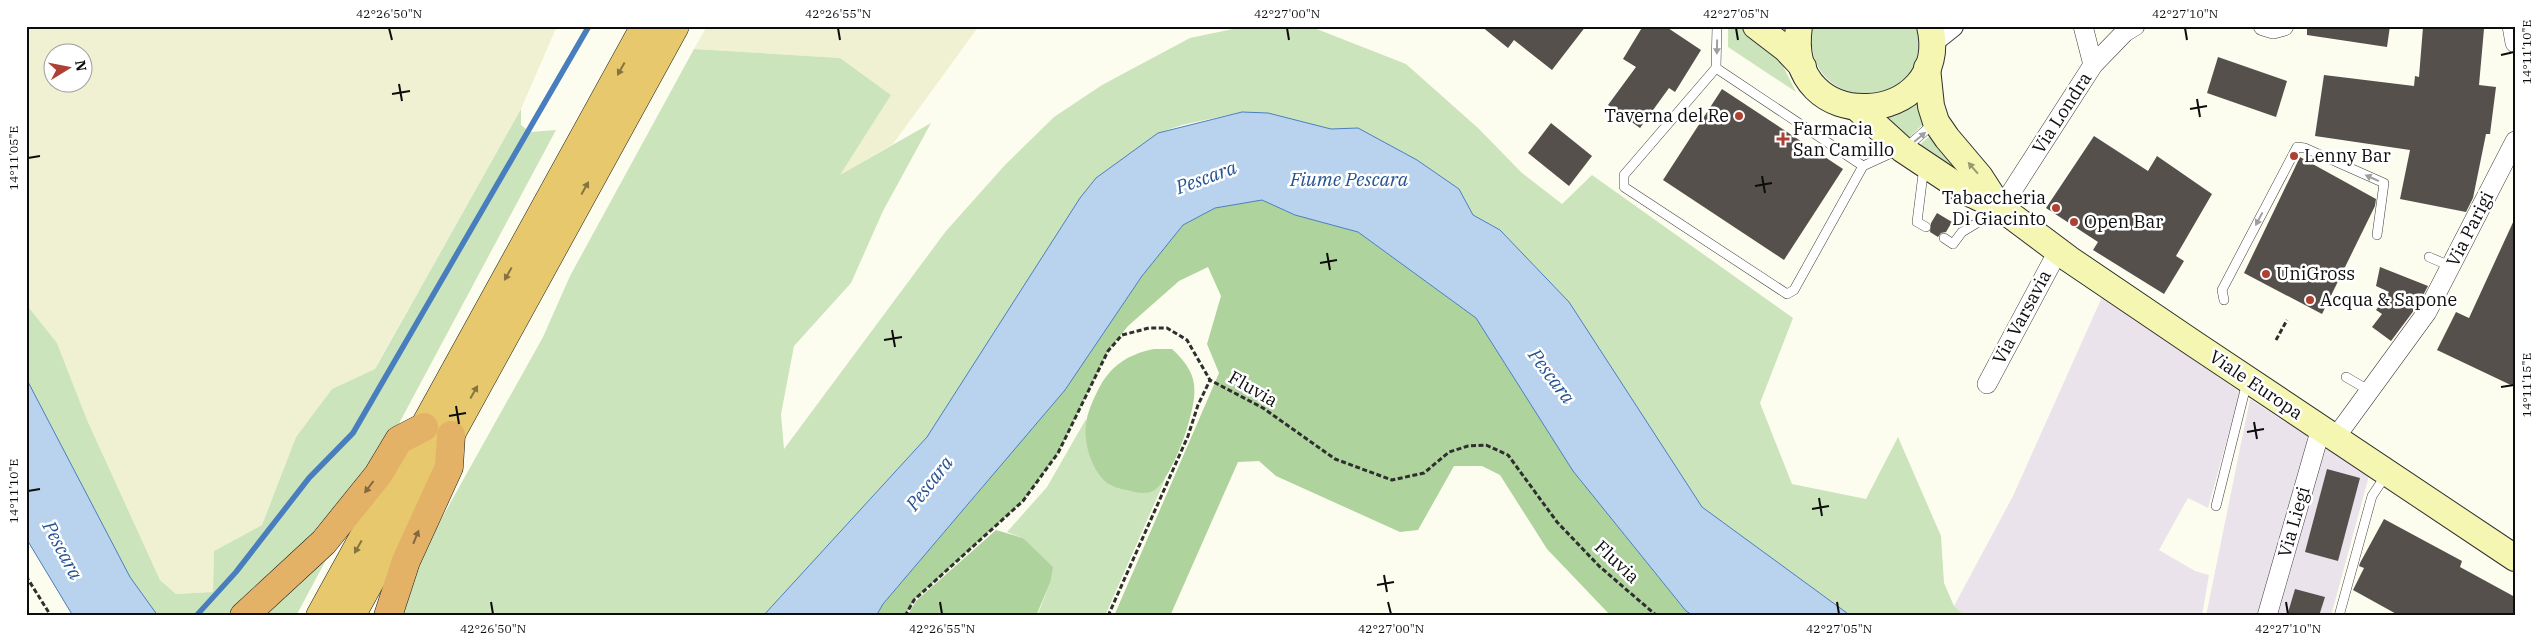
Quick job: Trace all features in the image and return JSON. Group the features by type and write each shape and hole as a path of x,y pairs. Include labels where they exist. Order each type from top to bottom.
{"highway":[{"path":"320,616 645,26"},
{"path":"350,616 675,26"},
{"path":"244,616 324,542 378,475 399,440 424,427"},
{"path":"388,616 406,561 449,467 450,435"}],"main road":[{"path":"1756,26 1786,48 1803,66 1816,87 1824,95 1845,105 1857,108 1885,105 1903,97 1916,84 1926,68 1938,31"},
{"path":"1799,26 1798,46 1803,66"},
{"name":"Viale Europa","path":"1926,68 1930,98 1936,122 1980,177 2001,208"},
{"name":"Viale Europa","path":"1857,108 1902,149 1965,191 2001,208 2058,251 2515,558"}],"street":[{"path":"2083,26 2093,65"},
{"name":"Via Londra","path":"2001,208 2093,65 2126,32 2135,26"},
{"path":"2263,26 2273,29 2284,26"},
{"path":"2512,26 2515,43"},
{"name":"Via Parigi","path":"2328,433 2370,391 2427,312 2515,141"},
{"name":"Via Varsavia","path":"1987,384 2058,251"},
{"name":"Via Liegi","path":"2267,616 2328,433"}],"lane":[{"path":"1717,26 1716,68 1624,175 1624,187 1787,294 1794,290 1863,166 1902,149 1920,137 1936,122"},
{"path":"1716,68 1863,166"},
{"path":"2224,300 2222,290 2297,147 2304,148 2384,183 2377,236"},
{"path":"1925,164 1918,222 1926,227"},
{"path":"1944,238 1953,244 1962,232 2001,208"},
{"path":"2429,257 2450,266"},
{"path":"2346,376 2370,391"},
{"path":"2216,506 2248,380"},
{"path":"2339,616 2372,496 2388,473"}],"path":[{"path":"2276,340 2287,320"},
{"name":"Fluvia","path":"905,616 914,600 1023,501 1058,453 1108,351 1122,335 1149,328 1167,328 1187,340 1210,380 1263,408 1335,459 1392,480 1424,474 1449,452 1468,446 1486,445 1508,454 1557,522 1599,566 1657,616"},
{"path":"1108,616 1188,436 1198,405 1210,380"},
{"path":"26,576 51,616"}],"shaded area":[{"path":"2102,297 2240,392 2208,508 2188,498 2159,550 2195,571 2209,575 2202,616 1965,616 1954,606 2013,496"},
{"path":"2250,399 2369,476 2331,616 2206,616"}],"green space":[{"path":"26,26 557,26 521,109 375,369 332,389 296,437 262,525 214,551 213,592 176,594 160,580 87,420 57,343 26,304"},
{"path":"707,26 979,26 893,144 839,176 891,95 840,58 694,49"},
{"path":"1247,26 1309,26 1406,64 1478,128 1522,173 1562,204 1592,175 1793,318 1760,403 1792,484 1866,499 1898,437 1941,536 1944,583 1954,606 1965,616 1851,616 1702,507 1569,302 1500,230 1473,215 1459,189 1417,160 1358,128 1331,129 1268,113 1242,112 1182,125 1158,133 1096,178 1080,198 927,437 763,616 399,616 410,575 543,337 570,276 694,49 840,58 891,95 840,175 931,123 883,211 851,283 794,346 781,414 784,449 946,231 1005,165 1054,117 1102,85 1190,38"},
{"path":"1728,26 1747,30 1781,62 1796,92 1728,47"},
{"path":"1813,26 1917,26 1918,50 1911,71 1897,86 1878,93 1858,94 1838,87 1823,74 1813,53"},
{"path":"1921,100 1923,124 1908,139 1881,120 1902,113"},
{"path":"521,109 521,125 530,132 556,130 296,616 158,616 130,578 26,378 26,304 57,343 87,420 160,580 176,594 213,592 214,551 262,525 296,437 332,389 375,369"},
{"path":"1933,133 1975,180 1943,160 1915,149"},
{"path":"1262,200 1295,215 1358,232 1476,318 1573,471 1686,611 1694,616 1611,616 1547,549 1500,475 1482,466 1454,466 1418,530 1400,532 1276,476 1259,461 1238,462 1170,616 1114,616 1219,373 1207,344 1221,296 1208,267 1179,281 1128,326 1108,351 1058,453 1023,501 914,600 905,616 876,616 883,604 1065,390 1142,276 1183,225 1215,208"},
{"path":"1154,349 1172,349 1181,358 1192,375 1194,402 1179,451 1164,480 1153,491 1140,493 1113,486 1100,476 1089,452 1086,426 1093,400 1108,374 1128,358"},
{"path":"1086,419 1087,436 1153,491 1166,477 1105,616 1037,616 1050,583 1023,538 1007,532 1047,487"},
{"path":"996,530 1023,538 1053,567 1050,583 1036,616 907,616 916,601"}],"water":[{"name":"Fiume Pescara","path":"1242,112 1268,113 1331,129 1358,128 1417,160 1459,189 1473,215 1500,230 1569,302 1702,507 1851,616 1694,616 1686,611 1573,471 1476,318 1358,232 1295,215 1262,200 1215,208 1183,225 1142,276 1065,390 883,604 876,616 763,616 927,437 1080,198 1096,178 1158,133"},
{"name":"Pescara","path":"26,378 130,577 158,616 73,616 26,538"}],"building":[{"path":"1481,26 1586,26 1552,70 1514,40 1508,48"},
{"path":"1643,26 1665,26 1701,50 1675,92 1669,88 1640,128 1608,105 1636,67 1623,59"},
{"path":"2307,26 2390,26 2387,47 2307,35"},
{"path":"2423,27 2484,29 2479,85 2496,87 2490,134 2486,134 2473,198 2466,212 2400,199 2410,150 2315,136 2324,75 2414,86 2415,76 2419,77"},
{"path":"2218,57 2287,81 2276,117 2207,93"},
{"path":"1722,89 1843,169 1784,260 1663,180"},
{"path":"1551,123 1592,156 1569,186 1528,153"},
{"path":"2094,136 2148,171 2157,156 2212,194 2176,256 2184,261 2164,294 2093,250 2098,242 2046,208"},
{"path":"2300,157 2376,199 2375,206 2322,314 2244,273"},
{"path":"1937,213 1952,222 1946,232 1941,233 1938,237 1930,232 1931,223"},
{"path":"2515,218 2515,387 2437,350 2456,312 2469,318"},
{"path":"2380,267 2428,286 2418,305 2391,341 2372,327 2382,314 2376,310 2389,292 2376,286"},
{"path":"2327,469 2360,478 2338,561 2305,552"},
{"path":"2384,519 2462,561 2460,567 2515,597 2515,616 2400,616 2353,590 2364,568 2359,566 2360,563"},
{"path":"2295,589 2325,597 2319,616 2287,616"}],"waterway":[{"path":"196,616 236,572 309,478 353,433 589,26"}],"place":[{"name":"Taverna del Re","path":"1739,116"},
{"name":"Farmacia San Camillo","path":"1783,139"},
{"name":"Lenny Bar","path":"2294,156"},
{"name":"Tabaccheria Di Giacinto","path":"2056,208"},
{"name":"Open Bar","path":"2074,222"},
{"name":"UniGross","path":"2266,274"},
{"name":"Acqua & Sapone","path":"2310,300"}]}
